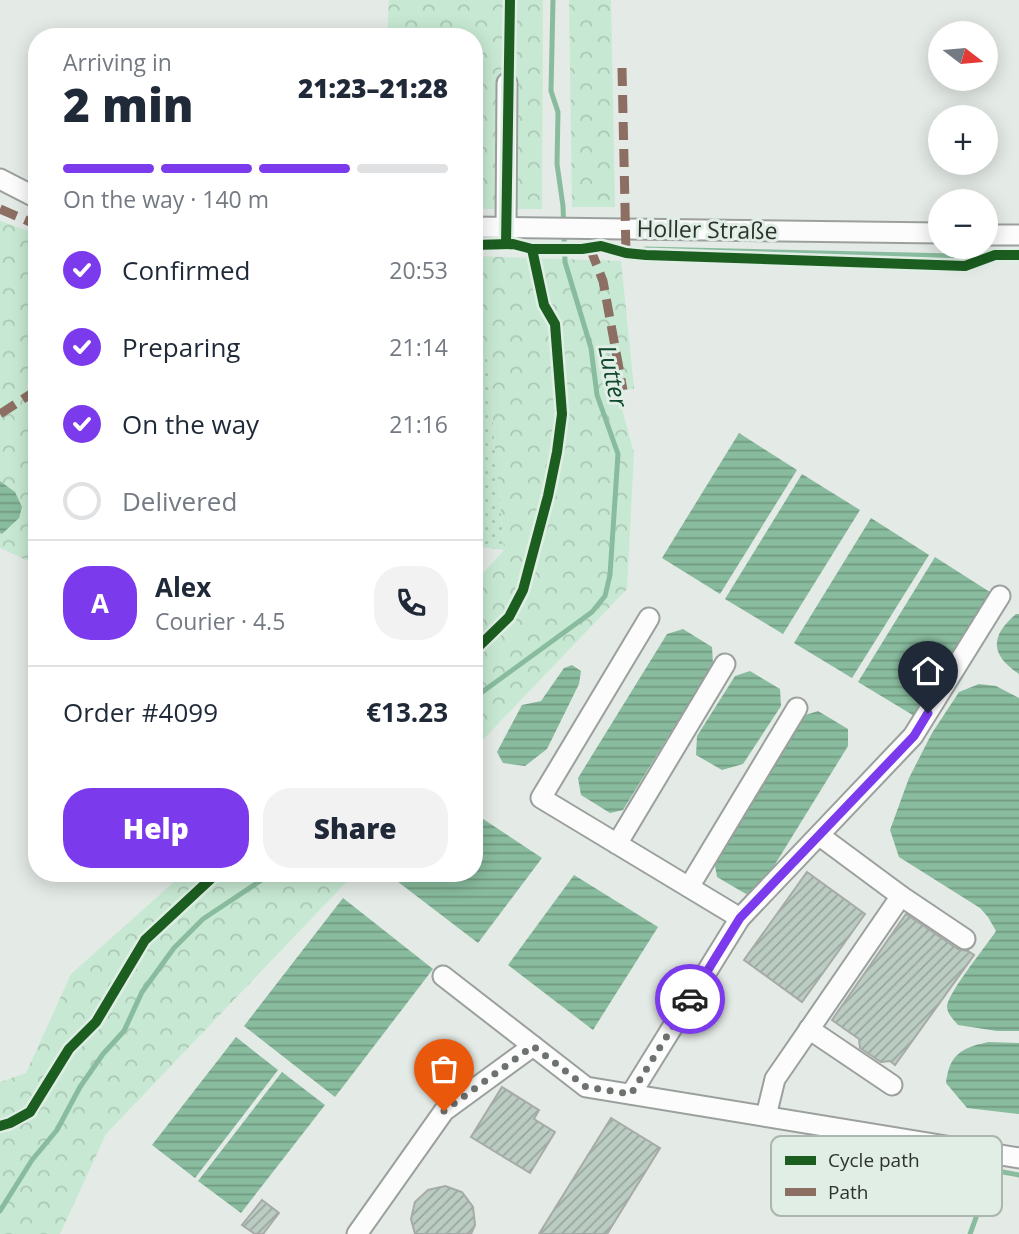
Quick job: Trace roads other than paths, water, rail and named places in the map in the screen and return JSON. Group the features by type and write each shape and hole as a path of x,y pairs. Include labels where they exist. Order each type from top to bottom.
{"street":[{"path":"506,227 507,83"},
{"path":"0,179 28,193"},
{"name":"Holler Straße","path":"483,228 928,233"},
{"path":"998,235 1019,235"},
{"path":"631,1094 740,918 914,736 1000,596"},
{"path":"649,618 541,798 740,918"},
{"path":"617,844 725,664"},
{"path":"689,887 797,708"},
{"path":"820,835 901,896 965,939"},
{"path":"766,1116 775,1079 901,896"},
{"path":"443,976 586,1087 886,1136"},
{"path":"809,1029 892,1085"},
{"path":"357,1234 444,1111 533,1046"}],"waterway":[{"name":"Lutter","path":"483,691 592,612 605,596 610,575 618,454 597,395 591,348 565,262 563,206 557,164 558,112 551,91 553,0"},
{"path":"645,249 928,255"},
{"name":"Lutter","path":"0,1211 32,1160 57,1130 80,1087 103,1054 124,1031 142,992 174,948 203,919 258,882"},
{"path":"1002,1172 1019,1175"},
{"path":"970,1234 977,1216"}]}
